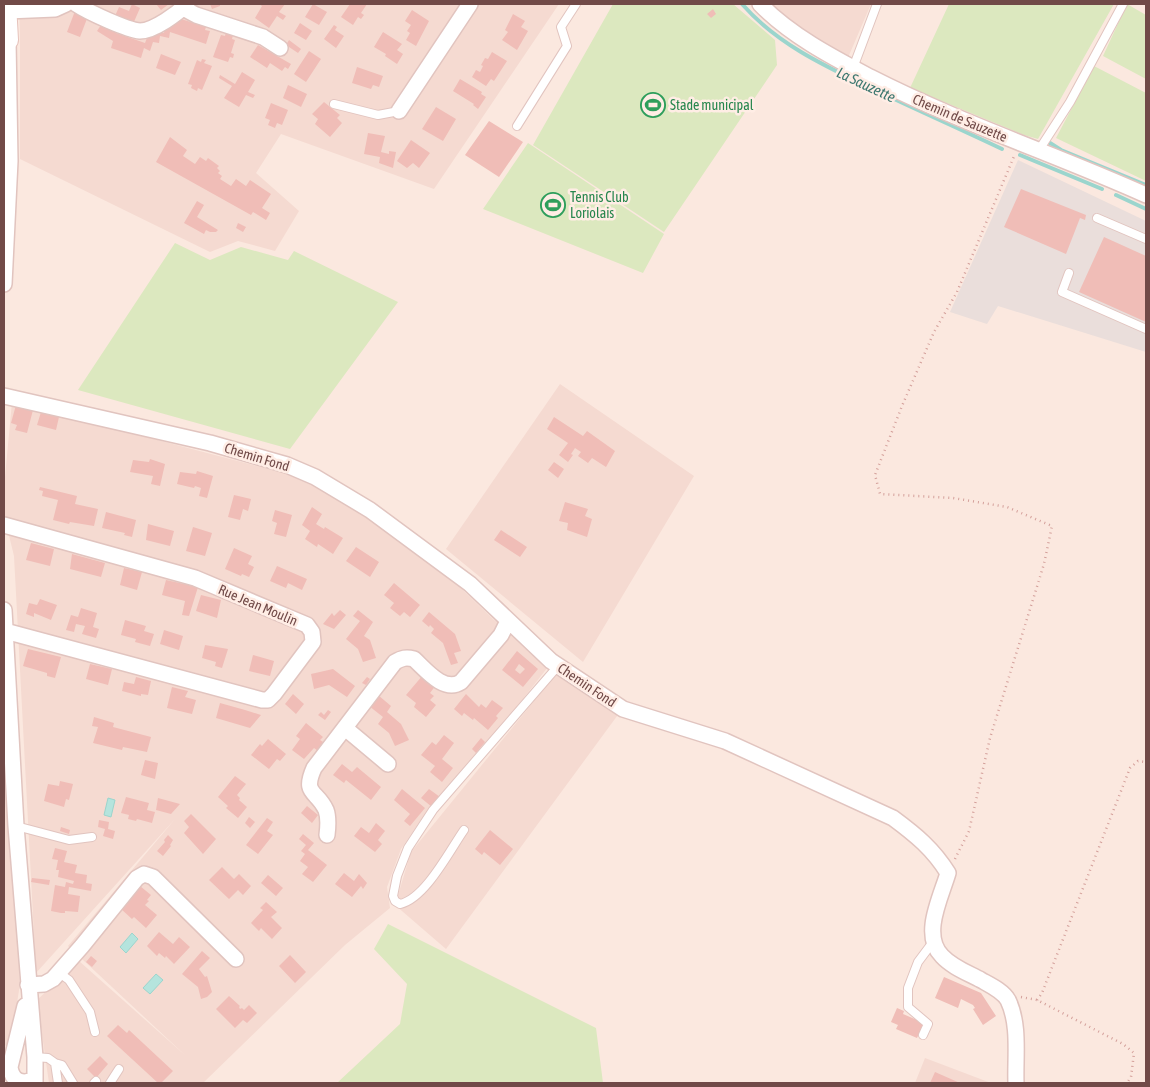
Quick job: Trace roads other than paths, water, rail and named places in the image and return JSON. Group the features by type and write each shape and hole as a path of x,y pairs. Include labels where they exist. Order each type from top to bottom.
{"street":[{"path":"4,284 10,161 6,40 7,8 55,9 66,4"},
{"path":"76,4 101,17 141,31 154,28 185,6 196,15 263,37 280,48"},
{"path":"399,111 470,4"},
{"name":"Chemin de Sauzette","path":"768,7 801,37 853,68 916,100 1146,195"},
{"name":"Chemin Fond","path":"4,396 210,443 287,465 315,476 370,510 470,584 558,666 623,709 725,741 893,818 918,836 937,856 948,873 933,923 933,942"},
{"name":"Rue Jean Moulin","path":"4,524 195,578 307,625 312,632 313,642 274,694 268,700 262,700 4,624"},
{"path":"4,610 8,748 35,1057 35,1081 24,1083 16,1080 11,1075 10,1068 28,989"},
{"path":"327,835 328,820 326,810 310,788 308,779 314,768 395,662 401,658 414,659 442,683 456,686 501,635 508,620"},
{"path":"345,728 388,764"},
{"path":"28,989 53,979 137,878 144,874 153,877 236,959"},
{"path":"933,942 942,956 956,967 994,986 1007,999 1014,1019 1016,1083"}],"lane":[{"path":"517,126 567,46 561,27 576,4"},
{"path":"853,68 876,4"},
{"path":"1038,150 1070,102 1124,4"},
{"path":"334,104 378,115 399,111"},
{"path":"1097,218 1146,239"},
{"path":"1069,273 1062,292 1146,329"},
{"path":"464,830 434,877 412,898 400,904 395,901 392,896 396,876 408,848 433,810 558,666"},
{"path":"16,826 69,840 92,837"},
{"path":"923,1035 928,1024 908,1008 908,988 918,962 933,942"},
{"path":"58,972 69,980 90,1012 95,1032"},
{"path":"35,1057 48,1058 55,1064 62,1065 73,1083"},
{"path":"55,1064 58,1083"},
{"path":"110,1083 119,1069"}],"water":[{"path":"108,798 115,800 111,817 104,815"},
{"path":"132,933 138,939 126,953 120,947"},
{"path":"156,974 163,980 150,994 143,988"}],"waterway":[{"name":"La Sauzette","path":"742,4 771,32 804,54 875,90 1002,149"},
{"path":"1050,143 1061,150 1146,185"},
{"name":"La Sauzette","path":"1020,155 1102,189"},
{"name":"La Sauzette","path":"1116,195 1146,209"}],"place":[{"name":"Stade municipal","path":"653,105"},
{"name":"Tennis Club Loriolais","path":"553,205"}]}
